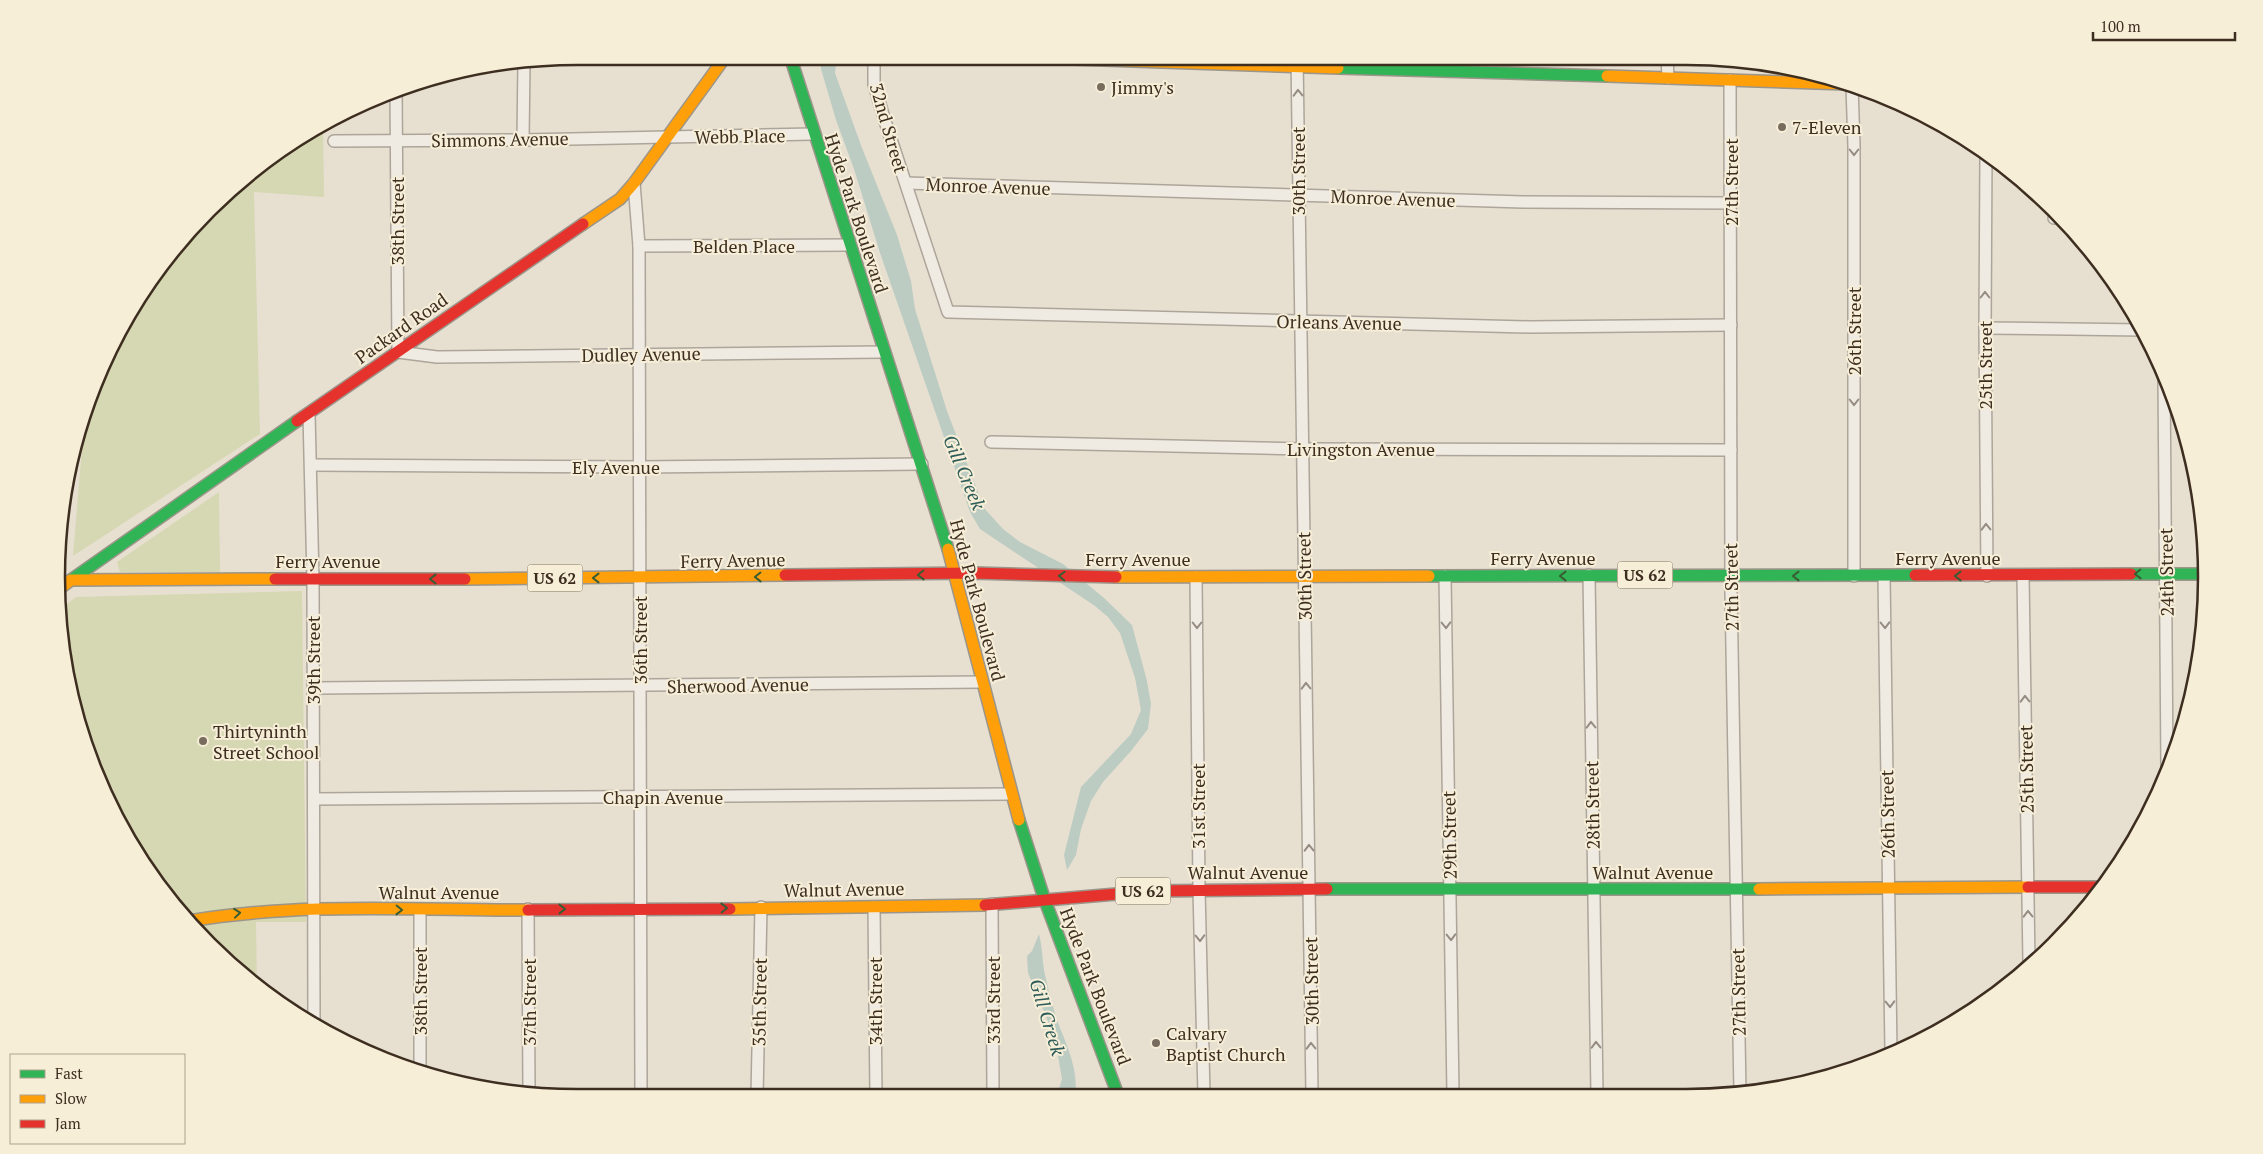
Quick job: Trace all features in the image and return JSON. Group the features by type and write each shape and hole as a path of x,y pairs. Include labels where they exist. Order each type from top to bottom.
{"main road":[{"name":"Packard Road","path":"65,584 620,199 634,183 720,65"},
{"name":"Hyde Park Boulevard","path":"793,65 813,134 922,464 956,574 1011,794 1044,898 1116,1089"},
{"path":"1384,65 1823,83"},
{"name":"Ferry Avenue","path":"71,580 640,578 956,574 1039,574 1085,577 1305,577 2198,574"},
{"name":"Walnut Avenue","path":"197,920 246,912 314,909 641,909 992,904 1131,891 1199,889 1594,890 2093,887"}],"street":[{"name":"32nd Street","path":"874,65 874,84 948,312"},
{"name":"30th Street","path":"1297,65 1312,1089"},
{"path":"1667,65 1668,78"},
{"path":"523,140 524,68"},
{"name":"27th Street","path":"1730,80 1731,576 1740,1086"},
{"name":"26th Street","path":"1852,92 1854,146 1854,576"},
{"name":"38th Street","path":"396,98 398,352"},
{"name":"Webb Place","path":"667,138 813,134"},
{"name":"Simmons Avenue","path":"334,140 667,138"},
{"name":"25th Street","path":"1986,162 1987,576"},
{"name":"36th Street","path":"634,183 638,246 641,1089"},
{"name":"Monroe Avenue","path":"906,183 1523,202 1730,203"},
{"name":"Belden Place","path":"638,246 850,246"},
{"name":"Orleans Avenue","path":"948,312 1530,327 1731,326"},
{"path":"1985,328 2134,330"},
{"name":"Dudley Avenue","path":"398,352 438,357 884,352"},
{"name":"24th Street","path":"2164,394 2167,753"},
{"name":"39th Street","path":"309,414 314,688 314,1016"},
{"name":"Livingston Avenue","path":"991,442 1303,449 1731,450"},
{"name":"Ely Avenue","path":"311,464 639,467 922,464"},
{"name":"31st Street","path":"1196,576 1199,889 1204,1089"},
{"name":"29th Street","path":"1445,576 1453,1089"},
{"name":"28th Street","path":"1589,576 1597,1089"},
{"name":"26th Street","path":"1884,576 1891,1046"},
{"name":"25th Street","path":"2023,576 2029,957"},
{"name":"Sherwood Avenue","path":"314,688 982,682"},
{"name":"Chapin Avenue","path":"314,799 1011,794"},
{"name":"33rd Street","path":"992,904 993,1089"},
{"name":"34th Street","path":"874,907 876,1089"},
{"name":"35th Street","path":"758,1089 760,908"},
{"name":"37th Street","path":"528,909 529,1087"},
{"name":"38th Street","path":"420,910 420,1064"}],"green space":[{"path":"323,133 324,197 254,192 260,434 73,556 82,443 104,381 134,321 171,265 215,215 265,171"},
{"path":"219,492 220,572 120,572 117,562"},
{"path":"302,591 306,922 256,922 257,976 215,939 171,889 151,861 118,803 92,742 82,710 75,677 69,644 66,605 76,597"}],"water":[{"name":"Gill Creek","path":"821,65 836,65 835,73 862,148 897,235 911,281 915,309 947,411 984,508 1003,529 1020,542 1063,564 1104,598 1132,625 1151,704 1148,729 1103,782 1091,801 1081,829 1076,855 1067,870 1064,855 1081,787 1131,734 1141,710 1135,678 1120,633 1108,617 1095,606 980,529 970,512 880,253"},
{"name":"Gill Creek","path":"1039,934 1050,995 1057,1020 1068,1047 1075,1076 1076,1089 1059,1089 1062,1079 1055,1038 1028,973 1027,956 1032,951"}],"traffic: fast":[{"path":"793,65 948,549"},
{"path":"1338,68 1607,76"},
{"path":"71,580 297,421"},
{"path":"2131,574 2198,574"},
{"path":"1429,576 1915,575"},
{"path":"1019,820 1044,898 1116,1089"},
{"path":"1327,889 1759,889"}],"traffic: slow":[{"path":"583,224 620,199 634,183 719,65"},
{"path":"1250,65 1338,68"},
{"path":"1607,76 1823,83"},
{"path":"948,549 1019,820"},
{"path":"465,579 785,575"},
{"path":"1116,577 1429,576"},
{"path":"65,584 71,580 275,579"},
{"path":"1759,889 2028,887"},
{"path":"730,909 985,905"},
{"path":"197,920 273,911 316,909 528,910"}],"traffic: jam":[{"path":"297,421 583,224"},
{"path":"785,575 974,573 1116,577"},
{"path":"1915,575 2131,574"},
{"path":"275,579 465,579"},
{"path":"2028,887 2093,887"},
{"path":"985,905 1152,891 1327,889"},
{"path":"528,910 730,909"}],"place":[{"name":"Jimmy's","path":"1101,87"},
{"name":"7-Eleven","path":"1782,127"},
{"name":"Thirtyninth Street School","path":"203,741"},
{"name":"Calvary Baptist Church","path":"1156,1043"}]}
